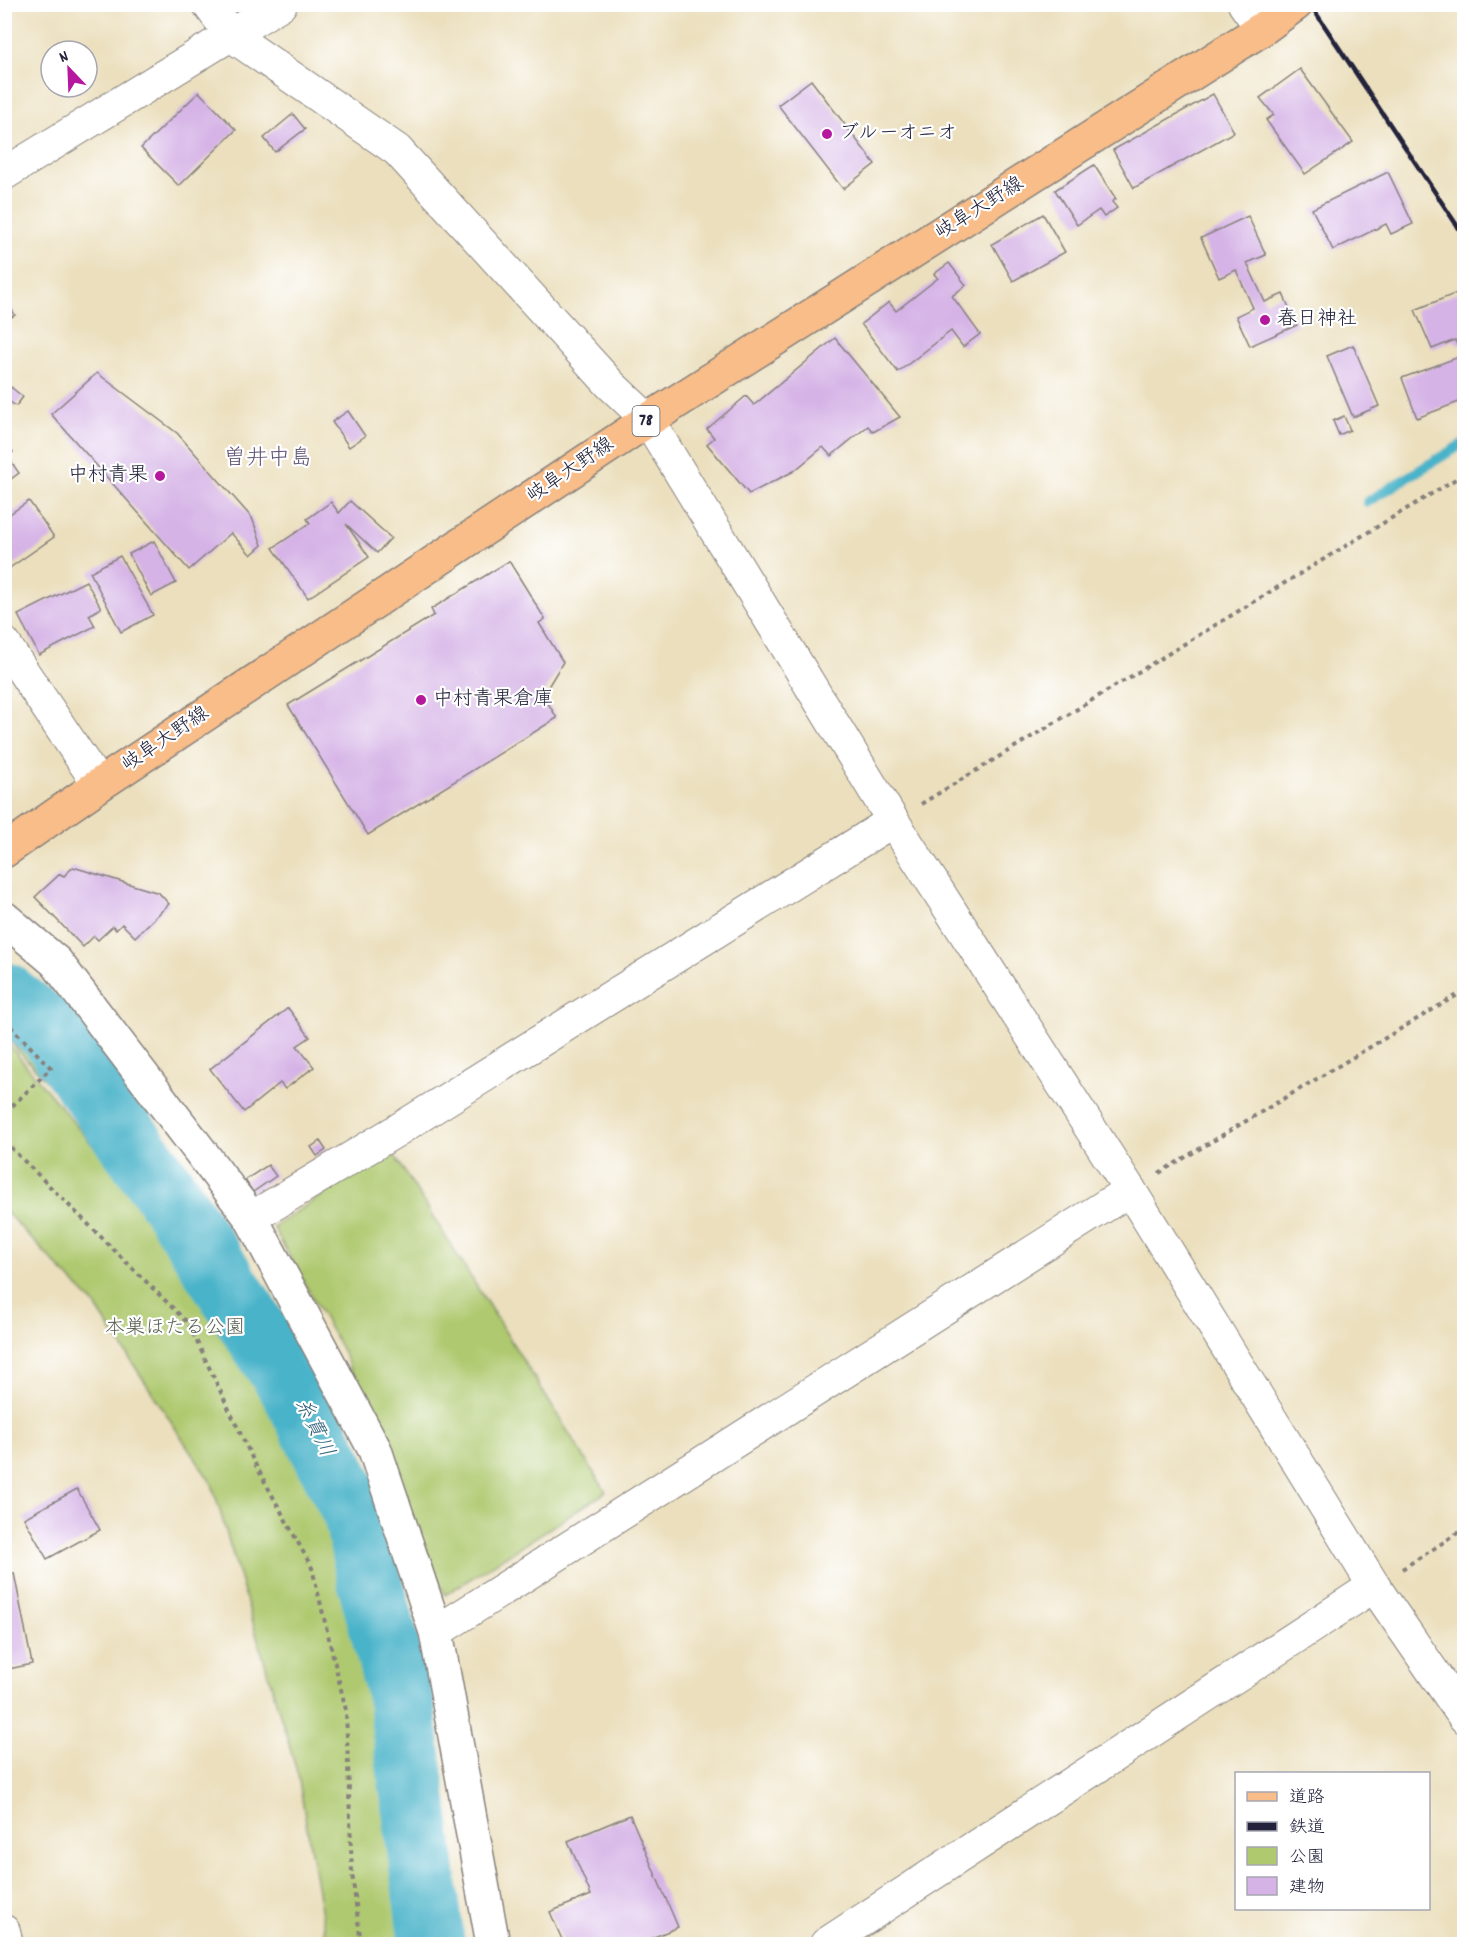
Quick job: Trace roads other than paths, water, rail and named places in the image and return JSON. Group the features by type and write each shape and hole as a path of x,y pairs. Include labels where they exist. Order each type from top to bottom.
{"main road":[{"name":"岐阜大野線","path":"4,851 99,784 1253,17 1296,4"}],"street":[{"path":"208,4 232,36 397,150 611,385 648,420 893,821 1130,1190 1374,1586 1464,1717"},
{"path":"4,174 282,4"},
{"path":"4,643 99,784"},
{"path":"251,1218 893,821"},
{"path":"4,918 56,962 251,1218 375,1450 436,1632 493,1944"},
{"path":"436,1632 1130,1190"},
{"path":"826,1944 1374,1586"},
{"path":"4,1931 8,1944"}],"waterway":[{"path":"1367,502 1464,443"},
{"name":"糸貫川","path":"4,995 50,1031 165,1190 292,1387 356,1514 370,1581 401,1700 432,1944"}],"railway":[{"path":"1310,4 1464,236"}],"place":[{"name":"ブルーオニオ","path":"827,134"},
{"name":"春日神社","path":"1265,320"},
{"name":"中村青果","path":"160,476"},
{"name":"中村青果倉庫","path":"421,700"}],"district":[{"name":"曽井中島","path":"268,459"}],"park label":[{"name":"本巣ほたる公園","path":"175,1329"}]}
